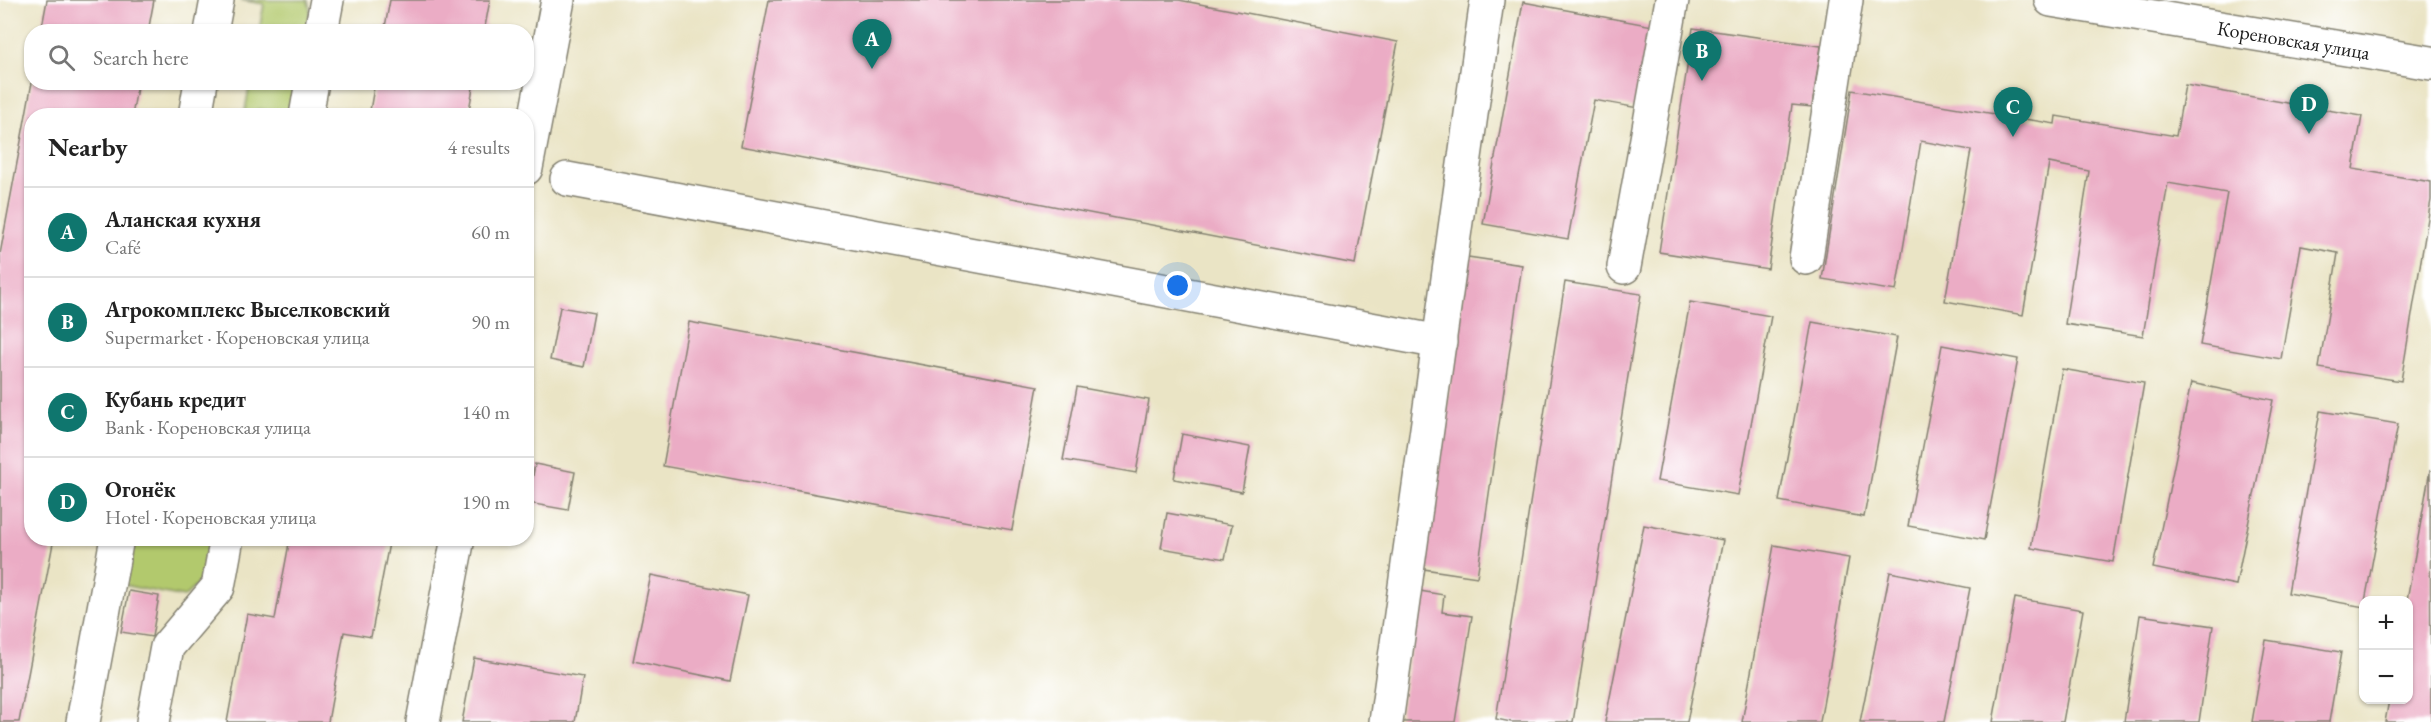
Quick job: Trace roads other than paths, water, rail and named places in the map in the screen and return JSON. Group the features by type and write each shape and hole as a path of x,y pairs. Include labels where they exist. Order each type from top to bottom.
{"street":[{"path":"212,24 217,0"},
{"path":"322,24 327,0"},
{"path":"534,126 558,0"},
{"path":"1386,722 1487,0"},
{"path":"1624,267 1672,0"},
{"path":"1806,258 1846,0"},
{"name":"Кореновская улица","path":"2051,0 2431,63"},
{"path":"196,108 200,90"},
{"path":"307,108 311,90"},
{"path":"567,179 1440,342"},
{"path":"83,722 116,546"},
{"path":"153,722 167,647 218,587 226,546"},
{"path":"423,722 456,546"}],"place":[{"name":"Аланская кухня","path":"872,69"},
{"name":"Агрокомплекс Выселковский","path":"1702,81"},
{"name":"Огонёк","path":"2309,134"},
{"name":"Кубань кредит","path":"2013,137"}]}
